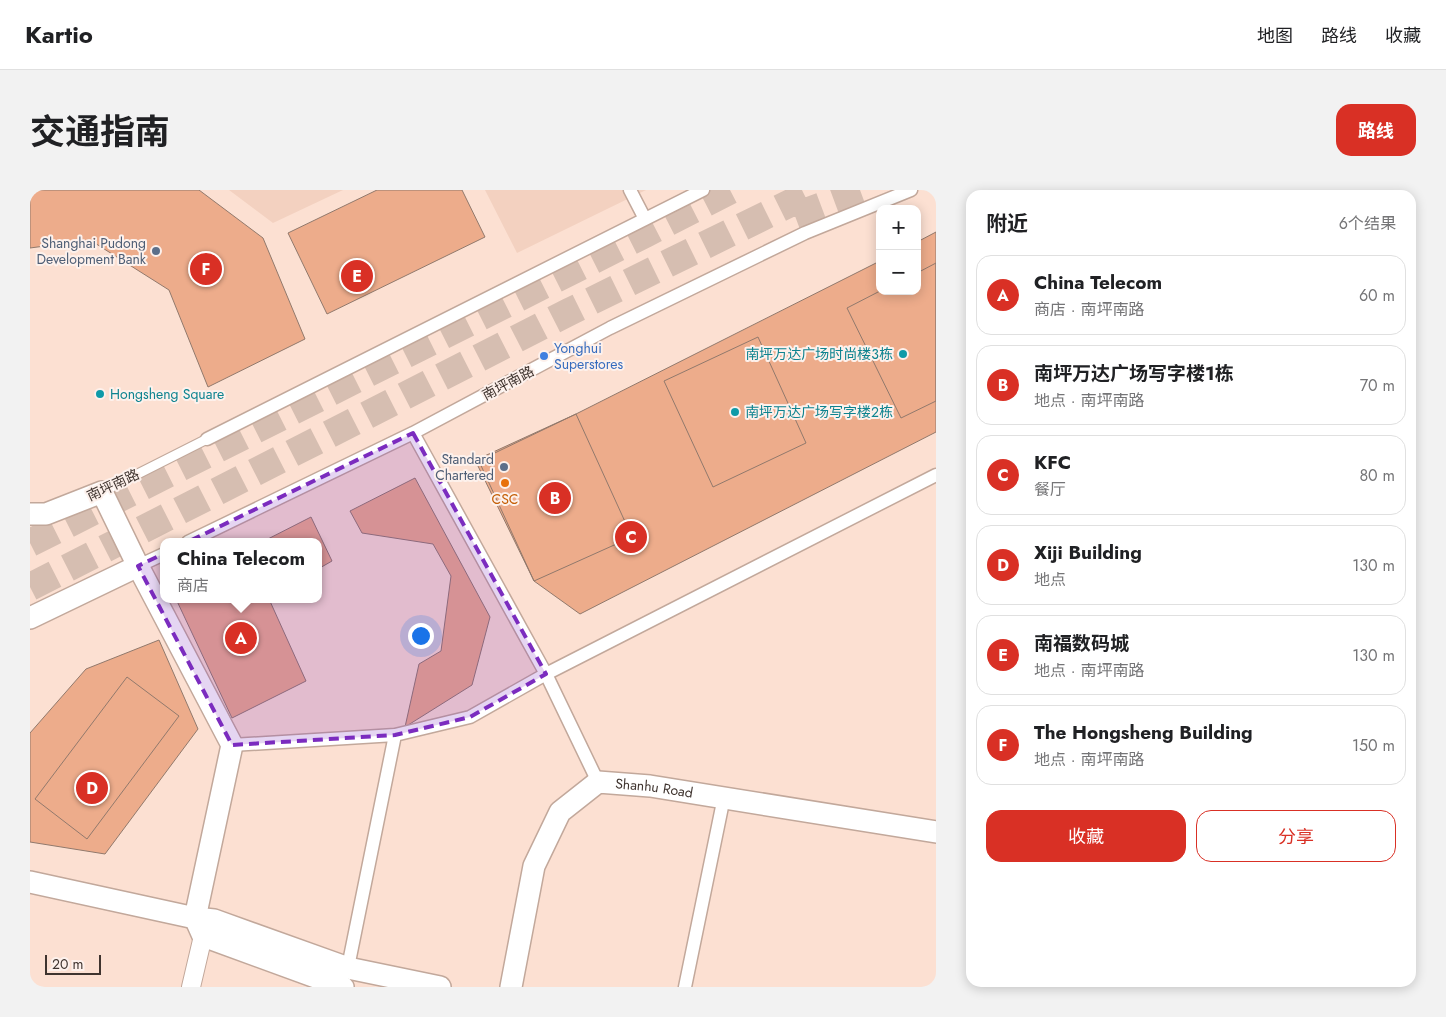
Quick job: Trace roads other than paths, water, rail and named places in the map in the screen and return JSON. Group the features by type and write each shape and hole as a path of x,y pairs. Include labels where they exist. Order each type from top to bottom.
{"street":[{"path":"630,190 645,219"},
{"name":"南坪南路","path":"207,439 703,190"},
{"name":"南坪南路","path":"196,538 413,433 610,328 805,233 910,190"},
{"path":"413,433 546,674 598,782"},
{"path":"232,745 394,735 470,717 546,674 936,475"},
{"path":"102,492 138,566 232,745 204,925 191,987"},
{"name":"南坪南路","path":"30,514 46,514 102,492"},
{"path":"30,618 160,556"},
{"path":"345,981 394,735"},
{"name":"Shanhu Road","path":"511,987 534,866 560,812 598,782 650,786 936,832"},
{"path":"685,987 724,797"},
{"path":"30,882 204,925 345,981 440,987"}],"lane":[{"name":"南坪南路","path":"102,492 207,439"}],"tunnel":[{"path":"30,543 731,190"},
{"path":"30,587 569,312 817,190"},
{"path":"795,216 865,190"}],"place":[{"name":"Shanghai Pudong Development Bank","path":"156,251"},
{"name":"The Hongsheng Building","path":"206,269"},
{"name":"南福数码城","path":"357,276"},
{"name":"南坪万达广场时尚楼3栋","path":"903,354"},
{"name":"Yonghui Superstores","path":"544,356"},
{"name":"Hongsheng Square","path":"100,394"},
{"name":"南坪万达广场写字楼2栋","path":"735,412"},
{"name":"Standard Chartered","path":"504,467"},
{"name":"CSC","path":"505,483"},
{"name":"南坪万达广场写字楼1栋","path":"555,498"},
{"name":"KFC","path":"631,537"},
{"name":"China Telecom","path":"241,638"},
{"name":"Xiji Building","path":"92,788"}]}
